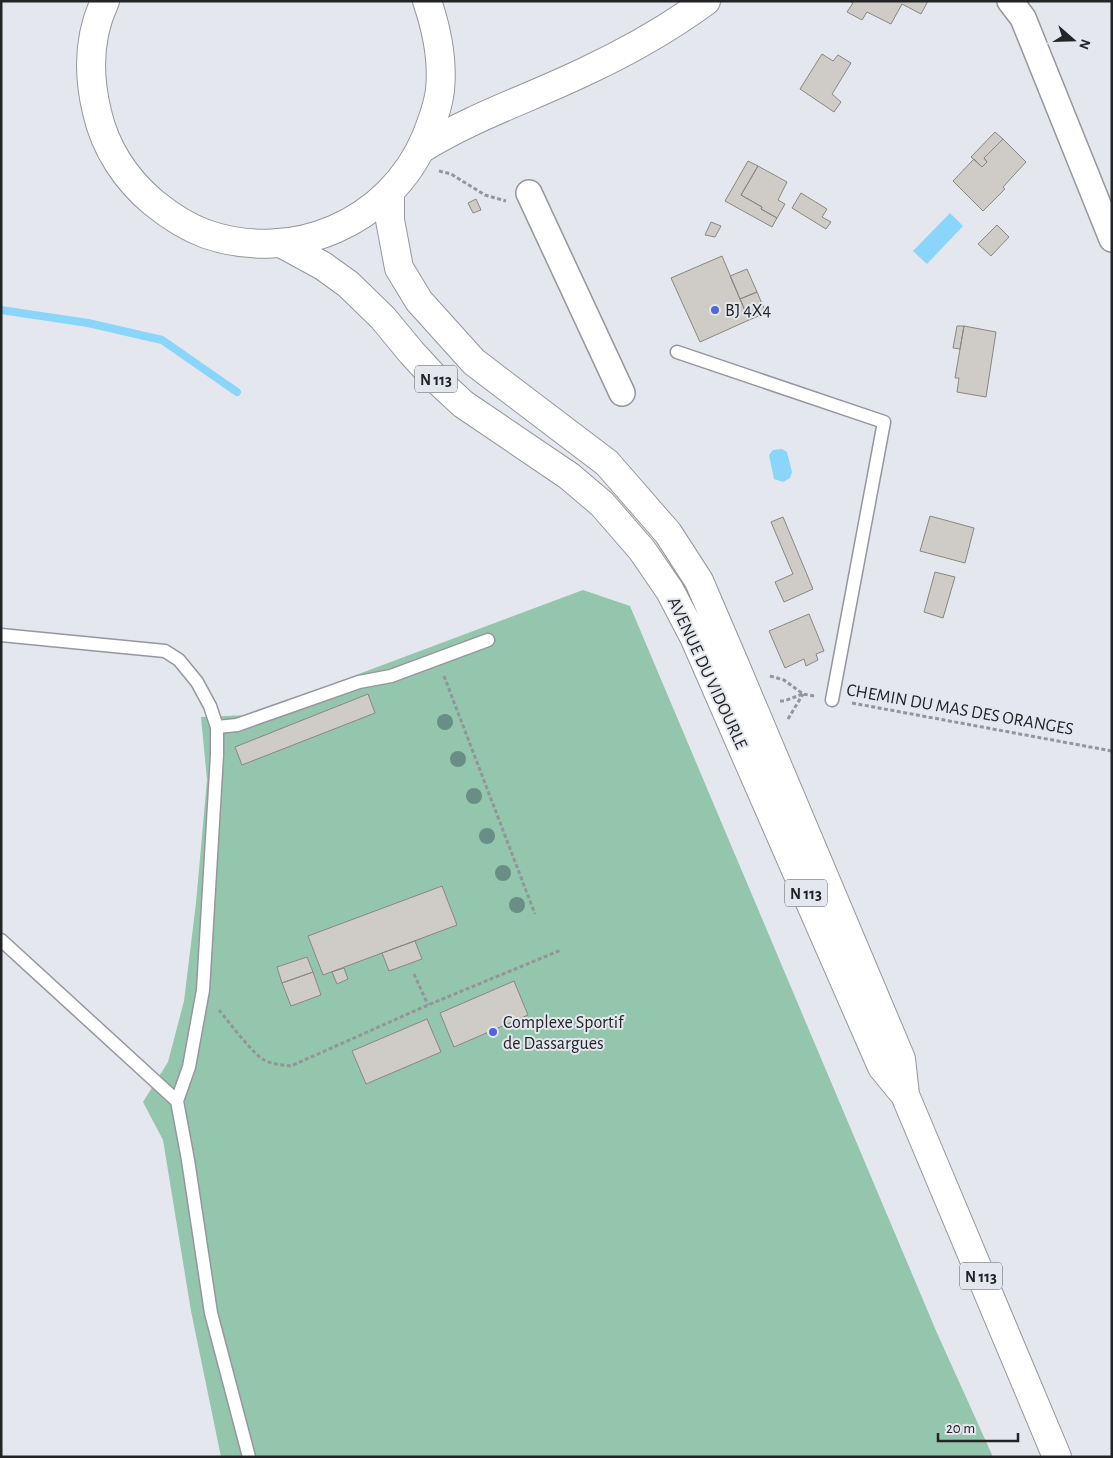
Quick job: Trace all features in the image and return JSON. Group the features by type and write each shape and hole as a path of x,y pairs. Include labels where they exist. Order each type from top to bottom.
{"main road":[{"path":"105,1 100,12 91,50 92,89 100,127 117,162 141,192 171,217 205,234 243,243 282,244 306,240 351,222 372,208 390,192 417,157 443,136 582,73 639,44 681,20 706,1"},
{"path":"417,157 433,120 440,90 436,29 427,1"},
{"name":"AVENUE DU VIDOURLE","path":"390,192 390,220 399,268 419,301 474,362 607,463 668,533 699,581 901,1059 905,1095 1057,1457"},
{"name":"AVENUE DU VIDOURLE","path":"282,244 323,266 348,284 383,318 435,378 463,404 569,476 602,504 642,550 670,591 694,637 882,1067 905,1095"}],"street":[{"path":"1010,1 1023,18 1112,239"},
{"path":"532,200 622,393"}],"lane":[{"path":"677,352 884,422 832,700"},
{"path":"1,635 165,651 179,660 197,682 210,706 217,727 217,765 203,990 189,1067 177,1101 188,1160 211,1313 249,1457"},
{"path":"217,727 237,725 359,682 392,676 488,640"},
{"path":"1,940 177,1101"}],"path":[{"path":"417,157 451,174 485,195 504,201 532,200"},
{"path":"438,659 535,914"},
{"name":"CHEMIN DU MAS DES ORANGES","path":"803,694 1112,751"},
{"path":"203,990 247,1044 262,1059 291,1066 428,1005 561,950"},
{"path":"414,974 428,1005"}],"green space":[{"name":"Complexe Sportif de Dassargues","path":"583,590 630,606 937,1333 993,1457 221,1457 191,1311 163,1140 143,1102 168,1062 184,1001 196,903 207,780 201,717 249,715"}],"water":[{"path":"950,213 963,226 927,264 913,251"},
{"path":"782,449 787,452 792,472 790,478 783,482 774,479 769,455 773,450"}],"building":[{"path":"849,1 928,1 921,14 902,4 891,24 867,12 862,20 847,12 853,3"},
{"path":"822,54 833,61 838,55 851,63 832,94 841,102 834,112 800,89"},
{"path":"995,132 1003,139 984,158 987,162 982,167 971,157"},
{"path":"1003,139 1026,162 1003,187 1005,189 983,211 953,181 974,159 982,167 987,162 984,158"},
{"path":"748,161 758,166 741,195 777,218 772,227 725,201"},
{"path":"758,166 787,182 778,200 785,204 777,218 741,195"},
{"path":"801,193 827,209 822,217 831,222 826,229 792,208"},
{"path":"476,199 481,210 473,213 468,203"},
{"path":"711,222 721,226 715,237 705,235"},
{"path":"997,225 1009,237 991,256 978,244"},
{"name":"BJ 4X4","path":"722,256 749,320 700,342 671,278"},
{"path":"747,269 757,292 740,299 730,276"},
{"path":"757,292 766,313 749,320 740,299"},
{"path":"957,326 964,326 960,349 953,348"},
{"path":"964,326 996,332 986,397 957,392 959,378 955,378"},
{"path":"930,516 974,528 965,563 920,551"},
{"path":"783,517 813,589 784,602 775,582 793,574 771,522"},
{"path":"935,572 955,577 943,618 924,612"},
{"path":"809,614 824,651 816,654 818,660 806,666 804,659 785,668 769,631"},
{"path":"368,694 375,713 242,765 235,747"},
{"path":"442,886 457,925 323,975 308,936"},
{"path":"415,941 422,959 389,971 382,953"},
{"path":"307,957 313,972 282,983 277,967"},
{"path":"344,968 348,979 337,984 332,972"},
{"path":"313,972 321,995 291,1006 282,983"},
{"path":"514,981 528,1015 454,1047 440,1013"},
{"path":"427,1019 441,1052 366,1084 352,1051"}],"waterway":[{"path":"1,310 88,323 162,340 237,392"}],"place":[{"name":"BJ 4X4","path":"715,310"},
{"name":"Complexe Sportif de Dassargues","path":"493,1032"}]}
